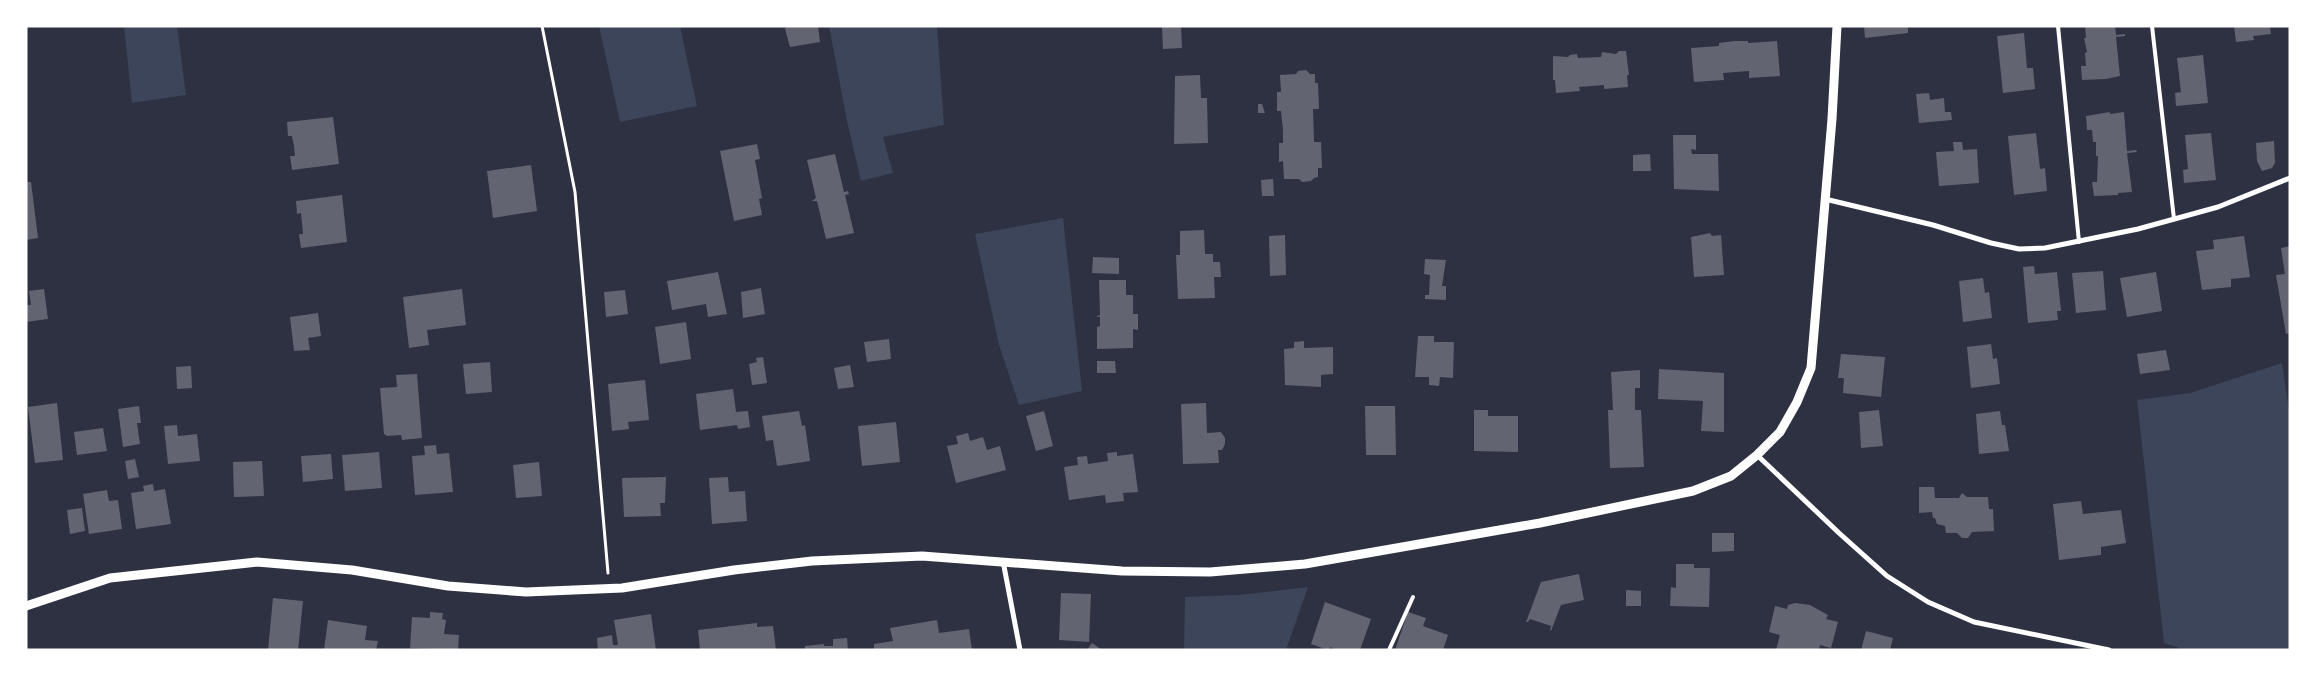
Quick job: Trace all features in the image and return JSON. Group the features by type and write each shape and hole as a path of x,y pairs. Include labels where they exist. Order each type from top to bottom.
{"street":[{"path":"26,606 110,578 257,562 352,570 448,586 508,591 574,591 818,560 922,556 1003,560 1122,571 1210,572 1305,564 1540,523 1693,491 1731,476 1757,455 1780,432 1797,402 1811,368 1833,110 1837,26"},
{"path":"1825,199 1933,225 1992,243 2019,249 2045,248 2079,242 2174,219 2232,202 2290,178"},
{"path":"1757,455 1887,576 1928,602 1974,622 2109,650"},
{"path":"1003,560 1020,650"}],"lane":[{"path":"2058,26 2079,242"},
{"path":"2152,26 2174,219"},
{"path":"1389,650 1413,597"}],"path":[{"path":"542,26 575,192 609,588"}],"shaded area":[{"path":"124,26 177,26 186,95 132,103"},
{"path":"599,26 680,26 697,106 620,122"},
{"path":"829,26 937,26 944,125 883,137 893,173 861,181 847,121"},
{"path":"1063,218 1082,391 1019,405 999,345 975,234"},
{"path":"2282,363 2290,417 2290,650 2186,650 2164,643 2137,400 2190,393"},
{"path":"1308,587 1286,650 1184,650 1185,597 1239,595"}],"building":[{"path":"786,26 818,26 820,42 790,47 785,29"},
{"path":"1864,26 1908,26 1908,33 1865,38"},
{"path":"2085,26 2115,26 2116,35 2125,34 2125,36 2116,37 2120,76 2106,79 2082,80 2081,66 2086,66 2085,53 2087,52 2084,38 2086,38"},
{"path":"2234,26 2270,26 2271,34 2253,36 2254,40 2236,42"},
{"path":"1162,27 1181,27 1182,48 1163,49"},
{"path":"2024,33 2027,68 2033,68 2035,89 2003,93 1997,36"},
{"path":"1748,41 1748,43 1777,41 1780,76 1749,78 1749,71 1723,73 1724,80 1694,82 1691,48 1719,46 1719,43"},
{"path":"1619,51 1626,51 1629,75 1627,75 1628,87 1604,89 1604,85 1579,87 1580,91 1556,93 1555,80 1553,80 1553,56 1568,57 1577,54 1578,58 1601,57 1602,52 1616,54"},
{"path":"2203,55 2208,103 2176,106 2175,93 2181,92 2177,58"},
{"path":"1306,70 1310,74 1315,74 1315,83 1318,83 1319,109 1313,109 1314,142 1321,142 1322,168 1318,168 1318,177 1311,181 1302,182 1299,179 1284,179 1283,161 1279,162 1279,143 1283,143 1283,130 1281,111 1277,111 1277,92 1281,92 1280,75 1296,74 1298,71"},
{"path":"1200,75 1201,98 1207,98 1208,143 1174,144 1175,76"},
{"path":"1929,93 1930,100 1944,98 1945,112 1951,112 1952,120 1919,123 1916,94"},
{"path":"1258,104 1262,104 1265,113 1258,113"},
{"path":"2110,112 2110,114 2124,112 2127,151 2136,150 2137,152 2127,153 2132,192 2118,193 2118,195 2094,196 2092,182 2097,182 2098,156 2096,156 2096,142 2093,142 2092,130 2087,130 2086,116"},
{"path":"333,117 339,164 292,170 290,156 295,156 294,146 292,136 288,136 287,122"},
{"path":"2036,133 2040,169 2045,168 2047,191 2014,195 2008,136"},
{"path":"2211,133 2216,180 2184,183 2183,170 2188,169 2185,135"},
{"path":"1673,135 1696,135 1696,150 1691,149 1692,154 1718,154 1719,191 1674,189"},
{"path":"2274,141 2275,163 2272,168 2262,171 2257,161 2256,143"},
{"path":"1953,142 1962,142 1963,150 1977,149 1979,183 1939,186 1936,152 1954,151"},
{"path":"757,144 760,159 755,160 762,198 759,199 762,215 734,221 720,151"},
{"path":"835,154 844,192 848,191 849,194 845,195 854,233 826,239 817,201 812,201 816,198 807,160"},
{"path":"1650,154 1651,171 1633,171 1633,155"},
{"path":"531,165 537,211 493,218 487,171"},
{"path":"1273,179 1274,196 1262,196 1261,180"},
{"path":"26,182 31,182 38,238 26,240"},
{"path":"342,195 347,242 301,248 299,234 303,234 301,213 297,214 296,201"},
{"path":"1204,230 1205,254 1213,254 1213,262 1220,262 1221,277 1214,277 1215,298 1178,299 1176,255 1180,255 1180,231"},
{"path":"1710,233 1712,236 1721,235 1724,275 1694,277 1691,237"},
{"path":"1285,235 1286,275 1270,276 1269,236"},
{"path":"2244,236 2250,277 2231,279 2231,287 2202,290 2196,251 2214,249 2213,240"},
{"path":"2290,246 2290,333 2286,334 2276,275 2285,274 2281,248"},
{"path":"1093,257 1119,258 1119,274 1092,273"},
{"path":"1425,259 1446,260 1442,286 1446,286 1446,300 1425,299 1425,295 1429,295 1430,275 1424,274"},
{"path":"2034,266 2035,274 2057,272 2061,311 2057,311 2058,320 2028,323 2023,267"},
{"path":"2103,271 2106,310 2076,313 2072,273"},
{"path":"718,272 727,314 708,317 706,304 672,310 667,281"},
{"path":"2156,272 2162,311 2127,317 2120,278"},
{"path":"1983,278 1985,293 1989,292 1992,318 1963,322 1959,281"},
{"path":"1099,280 1126,280 1126,295 1133,295 1133,314 1138,314 1138,330 1133,329 1133,348 1097,349 1097,327 1100,326 1100,317 1096,317 1100,315"},
{"path":"761,288 765,314 743,318 741,292"},
{"path":"44,289 48,319 26,322 26,305 31,305 29,291"},
{"path":"462,289 466,325 427,330 429,345 409,348 403,297"},
{"path":"625,290 628,314 606,317 604,292"},
{"path":"318,313 321,336 308,338 310,350 294,351 290,317"},
{"path":"686,322 691,359 660,364 655,327"},
{"path":"1418,336 1434,336 1434,342 1454,342 1453,378 1440,377 1439,386 1429,385 1429,377 1415,377"},
{"path":"889,339 891,359 867,362 864,342"},
{"path":"1304,341 1304,348 1333,347 1333,374 1321,375 1321,387 1285,385 1284,349 1294,348 1294,342"},
{"path":"1991,344 1993,359 1997,358 2000,384 1971,388 1967,347"},
{"path":"2166,350 2170,370 2140,374 2137,354"},
{"path":"1841,354 1885,357 1881,397 1843,393 1844,378 1838,378"},
{"path":"763,357 767,383 752,385 749,364 757,362 756,358"},
{"path":"1097,361 1115,361 1116,373 1097,373"},
{"path":"490,362 492,392 466,394 463,364"},
{"path":"850,365 854,387 838,389 834,368"},
{"path":"191,366 192,388 177,389 176,367"},
{"path":"1659,369 1724,373 1724,432 1701,431 1703,401 1658,399"},
{"path":"1640,370 1640,388 1635,388 1635,410 1641,410 1644,467 1610,468 1608,410 1613,410 1611,372"},
{"path":"417,374 422,438 402,440 401,435 387,436 384,434 380,388 397,387 396,375"},
{"path":"645,380 649,420 628,422 629,429 612,431 608,384"},
{"path":"733,389 736,412 748,411 750,427 738,429 737,425 700,430 696,394"},
{"path":"57,403 63,460 35,463 28,407"},
{"path":"1206,403 1207,433 1221,432 1225,438 1222,450 1218,450 1219,463 1183,464 1181,404"},
{"path":"139,406 141,423 137,423 140,444 123,447 118,409"},
{"path":"1365,406 1395,406 1396,455 1366,455"},
{"path":"1474,410 1488,410 1488,416 1518,416 1518,452 1474,451"},
{"path":"1879,410 1883,446 1861,448 1859,412"},
{"path":"799,411 802,426 805,425 810,461 777,466 773,440 766,441 762,416"},
{"path":"1044,411 1053,446 1036,451 1026,416"},
{"path":"2000,411 2002,425 2005,425 2009,451 1979,454 1976,414"},
{"path":"896,422 900,462 862,466 858,426"},
{"path":"177,425 178,436 197,434 200,461 168,464 164,426"},
{"path":"103,428 107,451 77,455 74,432"},
{"path":"968,433 970,441 983,437 987,450 1000,446 1006,470 956,483 947,446 958,444 956,436"},
{"path":"436,445 437,454 449,453 453,492 415,495 412,456 425,455 424,446"},
{"path":"379,452 382,488 345,491 342,455"},
{"path":"1117,452 1117,456 1133,454 1138,492 1123,493 1124,501 1106,503 1105,495 1069,500 1064,467 1078,465 1077,457 1087,456 1088,464 1108,461 1107,453"},
{"path":"331,454 333,479 303,482 301,456"},
{"path":"135,459 139,477 128,479 125,461"},
{"path":"262,461 264,496 234,497 233,462"},
{"path":"539,462 542,496 516,498 513,465"},
{"path":"666,477 665,503 660,503 661,516 624,517 622,478"},
{"path":"728,477 729,492 745,491 747,521 712,524 709,478"},
{"path":"153,484 154,491 165,489 171,524 136,529 131,493 144,491 143,486"},
{"path":"1919,487 1934,487 1935,498 1959,498 1962,493 1967,497 1988,497 1989,509 1993,509 1994,531 1972,532 1968,538 1962,538 1957,533 1946,533 1945,526 1937,524 1932,512 1919,513"},
{"path":"107,490 109,501 118,500 122,529 89,534 83,494"},
{"path":"2081,501 2083,514 2121,510 2126,543 2101,547 2101,555 2059,560 2053,504"},
{"path":"82,508 85,531 70,534 67,510"},
{"path":"1712,533 1734,533 1734,551 1712,552"},
{"path":"1676,564 1694,564 1694,568 1710,568 1709,607 1670,606 1671,587 1676,588"},
{"path":"1579,574 1584,600 1561,605 1551,631 1551,626 1530,619 1526,622 1541,582"},
{"path":"1626,590 1641,591 1641,606 1626,606"},
{"path":"1061,593 1091,594 1089,642 1059,640"},
{"path":"273,598 303,601 298,650 268,650"},
{"path":"1325,602 1371,619 1360,650 1335,650 1331,647 1328,650 1311,644"},
{"path":"1795,603 1810,605 1828,615 1826,619 1838,622 1831,648 1820,645 1819,650 1776,650 1780,635 1769,632 1775,606 1787,609 1788,605"},
{"path":"430,612 443,613 442,619 446,620 444,634 459,635 458,650 410,648 412,617 430,618"},
{"path":"1408,612 1426,618 1423,626 1448,635 1443,650 1395,650"},
{"path":"651,614 656,650 598,650 597,638 612,635 613,645 618,645 614,620"},
{"path":"328,620 367,626 365,640 378,641 376,650 324,650"},
{"path":"937,620 939,633 969,629 972,650 874,650 874,644 893,641 890,628"},
{"path":"757,623 757,627 773,626 776,650 700,650 698,630"},
{"path":"1866,631 1893,638 1890,650 1861,650"},
{"path":"847,638 848,650 805,650 805,646 824,644 824,646 833,646 833,639"},
{"path":"1092,643 1102,650 1087,650"}]}
